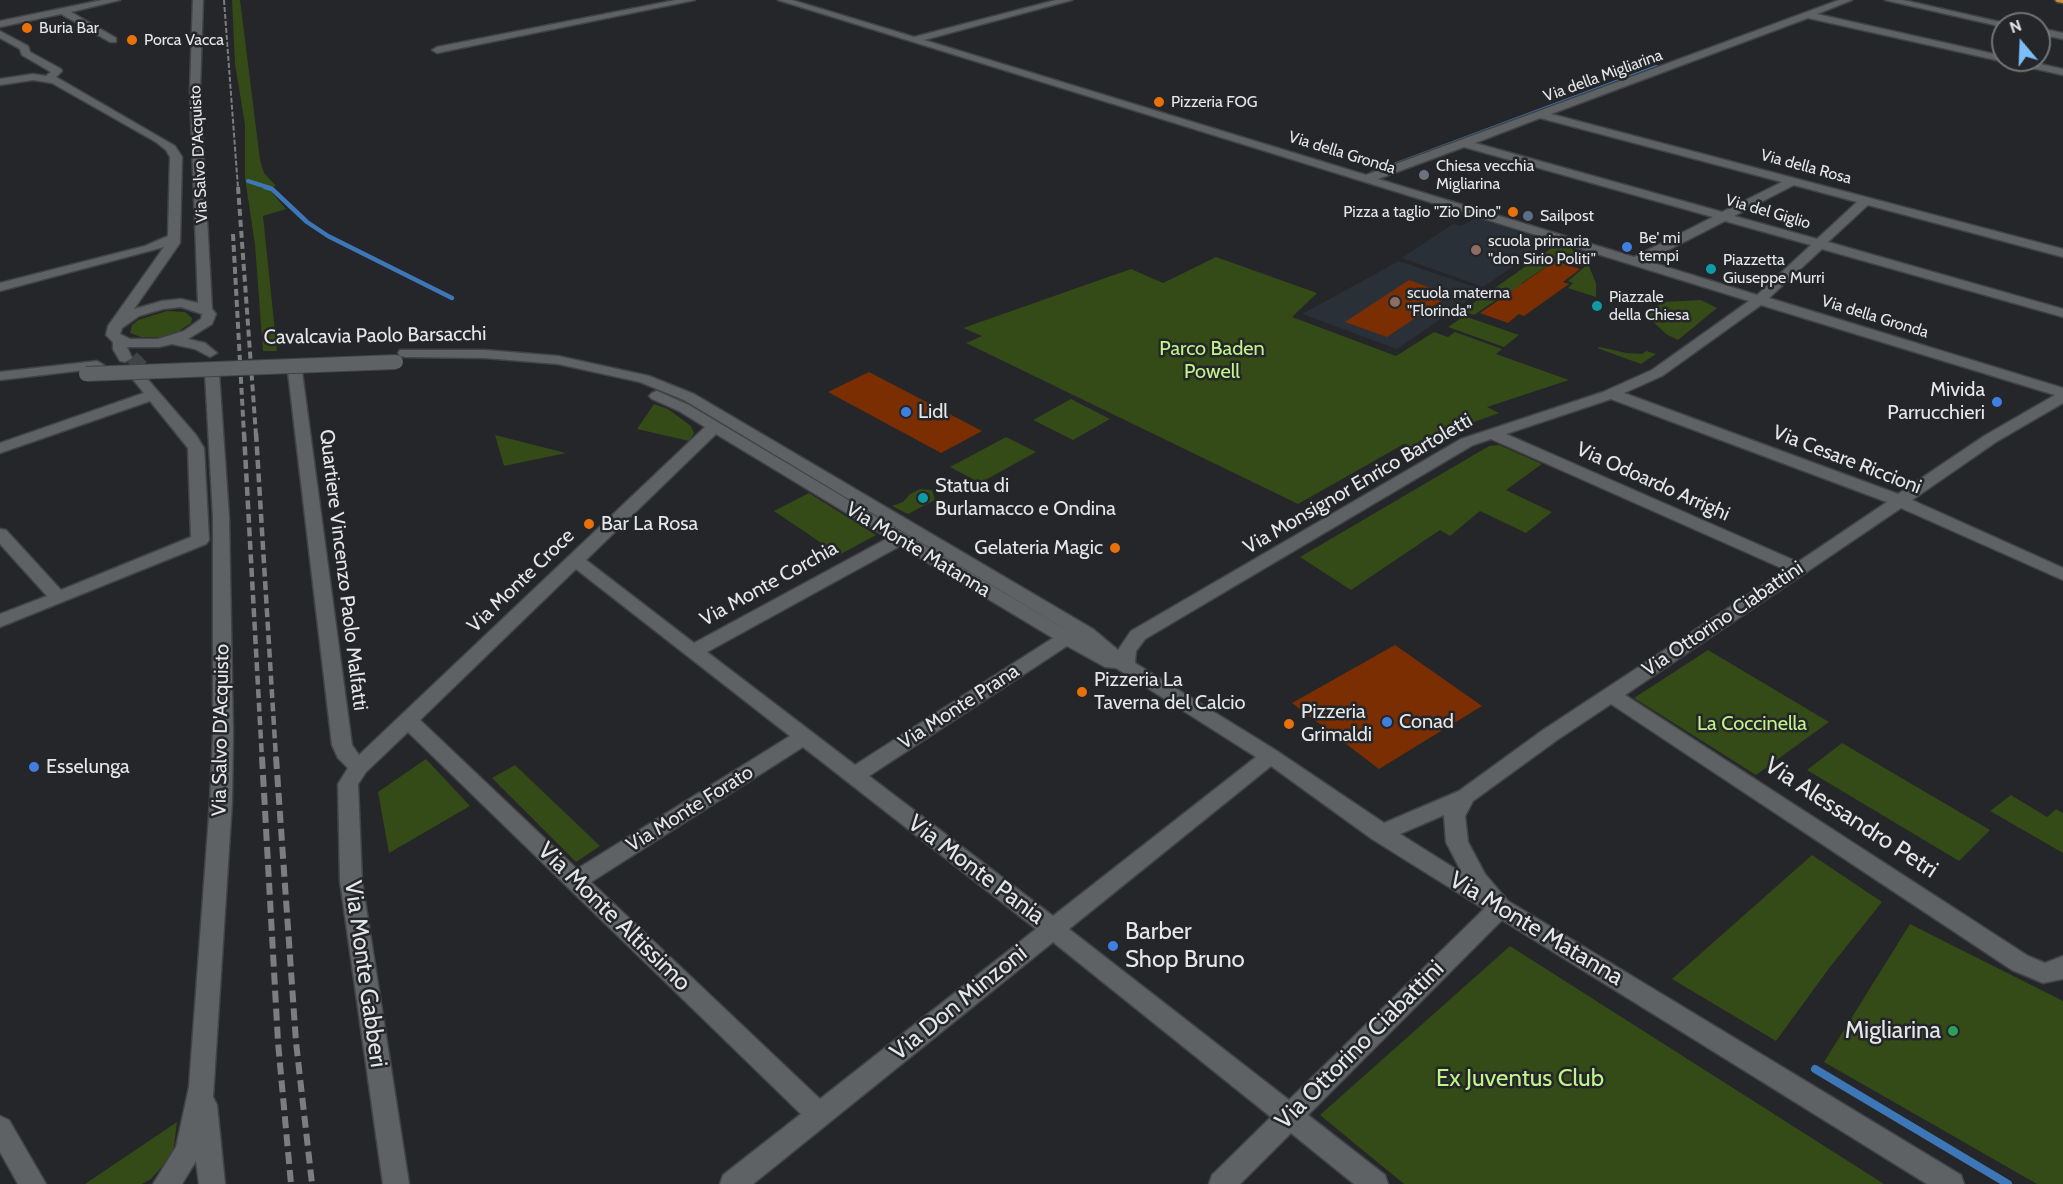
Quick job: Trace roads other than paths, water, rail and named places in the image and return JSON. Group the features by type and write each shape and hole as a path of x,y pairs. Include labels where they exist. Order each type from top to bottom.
{"street":[{"path":"3,23 115,0"},
{"name":"Via Salvo D'Acquisto","path":"166,1184 181,1165 189,1149 202,1087 223,734 221,517 206,315 195,90 198,0"},
{"path":"437,50 690,0"},
{"name":"Via della Gronda","path":"783,0 1370,178 2063,395"},
{"path":"915,40 1067,0"},
{"name":"Via della Migliarina","path":"1370,178 1847,0"},
{"path":"1890,0 1991,21"},
{"path":"62,11 113,40"},
{"path":"1808,15 1991,56"},
{"path":"0,34 25,48 25,53 57,71 50,78"},
{"path":"0,82 26,77 50,78 160,140 173,151 178,163 175,238 171,250 116,326 114,335 120,341 137,345 174,340 195,331 206,315 181,303"},
{"name":"Via della Rosa","path":"1540,115 2063,253"},
{"name":"Via del Giglio","path":"1464,143 2063,313"},
{"path":"1637,261 1793,181"},
{"name":"Via Monsignor Enrico Bartoletti","path":"1138,635 1467,442 1612,394 1657,373 1760,299 1867,200"},
{"path":"3,284 129,255 160,246 175,238"},
{"path":"129,255 152,256 158,266"},
{"path":"116,326 134,313 162,305 181,303 198,291 205,280"},
{"path":"142,291 148,300 162,305"},
{"path":"174,340 200,346 211,360"},
{"path":"120,341 120,350 125,358"},
{"path":"142,357 159,343"},
{"name":"Cavalcavia Paolo Barsacchi","path":"0,376 92,370 400,358 517,356 598,367 666,386 738,426"},
{"name":"Cavalcavia Paolo Barsacchi","path":"400,358 491,363 585,375 617,382 660,397 714,427"},
{"name":"Cavalcavia Paolo Barsacchi","path":"0,384 92,370"},
{"name":"Quartiere Vincenzo Paolo Malfatti","path":"295,372 342,745 345,753 359,767"},
{"path":"0,621 200,540 196,448 138,377"},
{"name":"Via Cesare Riccioni","path":"1612,394 1900,501 2063,575"},
{"path":"0,448 153,395"},
{"name":"Via Ottorino Ciabattini","path":"1380,833 1466,796 1550,735 1990,440 2063,395"},
{"name":"Via Monte Matanna","path":"738,426 1086,633 1125,666 1270,756 1380,833 1952,1184"},
{"name":"Via Monte Matanna","path":"714,427 1105,661 1125,666"},
{"name":"Via Monte Croce","path":"359,767 714,427"},
{"name":"Via Odoardo Arrighi","path":"1490,433 1798,569"},
{"path":"0,534 58,597"},
{"name":"Via Monte Corchia","path":"692,652 900,539"},
{"name":"Via Monte Pania","path":"575,560 1052,928 1375,1184"},
{"path":"1086,633 1114,638 1138,635"},
{"path":"1125,666 1127,651 1138,635"},
{"name":"Via Monte Prana","path":"853,776 1066,638"},
{"name":"Via Alessandro Petri","path":"1611,695 2020,963 2043,973 2055,972 2063,966"},
{"name":"Via Monte Altissimo","path":"408,720 819,1115"},
{"name":"Via Monte Forato","path":"576,880 804,737"},
{"name":"Via Don Minzoni","path":"733,1184 1270,756"},
{"name":"Via Monte Gabberi","path":"359,767 352,776 347,792 349,861 396,1184"},
{"path":"1466,796 1454,816 1457,842 1472,872 1500,907"},
{"name":"Via Ottorino Ciabattini","path":"1222,1184 1500,907"},
{"name":"Via Salvo D'Acquisto","path":"202,1087 212,1184"},
{"path":"0,1128 33,1184"}],"waterway":[{"path":"1372,173 1656,67"},
{"path":"248,181 270,188"},
{"path":"265,187 272,189 307,222 328,236 452,298"},
{"path":"1815,1069 2008,1184"}],"tunnel":[{"path":"132,367 142,357"}],"railway":[{"path":"224,0 238,188"},
{"path":"238,187 256,435"},
{"path":"233,234 244,435"},
{"path":"244,433 262,759"},
{"path":"256,433 276,759"},
{"path":"262,757 278,1042 291,1184"},
{"path":"276,757 296,1042 312,1184"}],"place":[{"name":"Buria Bar","path":"27,28"},
{"name":"Porca Vacca","path":"132,40"},
{"name":"Pizzeria FOG","path":"1159,102"},
{"name":"Chiesa vecchia Migliarina","path":"1424,175"},
{"name":"Pizza a taglio \"Zio Dino\"","path":"1513,212"},
{"name":"Sailpost","path":"1528,216"},
{"name":"Be' mi tempi","path":"1627,247"},
{"name":"scuola primaria \"don Sirio Politi\"","path":"1476,250"},
{"name":"Piazzetta Giuseppe Murri","path":"1711,269"},
{"name":"scuola materna \"Florinda\"","path":"1395,302"},
{"name":"Piazzale della Chiesa","path":"1597,306"},
{"name":"Mivida Parrucchieri","path":"1997,402"},
{"name":"Lidl","path":"906,412"},
{"name":"Statua di Burlamacco e Ondina","path":"923,498"},
{"name":"Bar La Rosa","path":"589,524"},
{"name":"Gelateria Magic","path":"1115,548"},
{"name":"Pizzeria La Taverna del Calcio","path":"1082,692"},
{"name":"Conad","path":"1387,722"},
{"name":"Pizzeria Grimaldi","path":"1289,724"},
{"name":"Esselunga","path":"34,767"},
{"name":"Barber Shop Bruno","path":"1113,946"},
{"name":"Migliarina","path":"1953,1031"}],"park label":[{"name":"Parco Baden Powell","path":"1212,360"},
{"name":"La Coccinella","path":"1752,724"},
{"name":"Ex Juventus Club","path":"1520,1079"}]}
